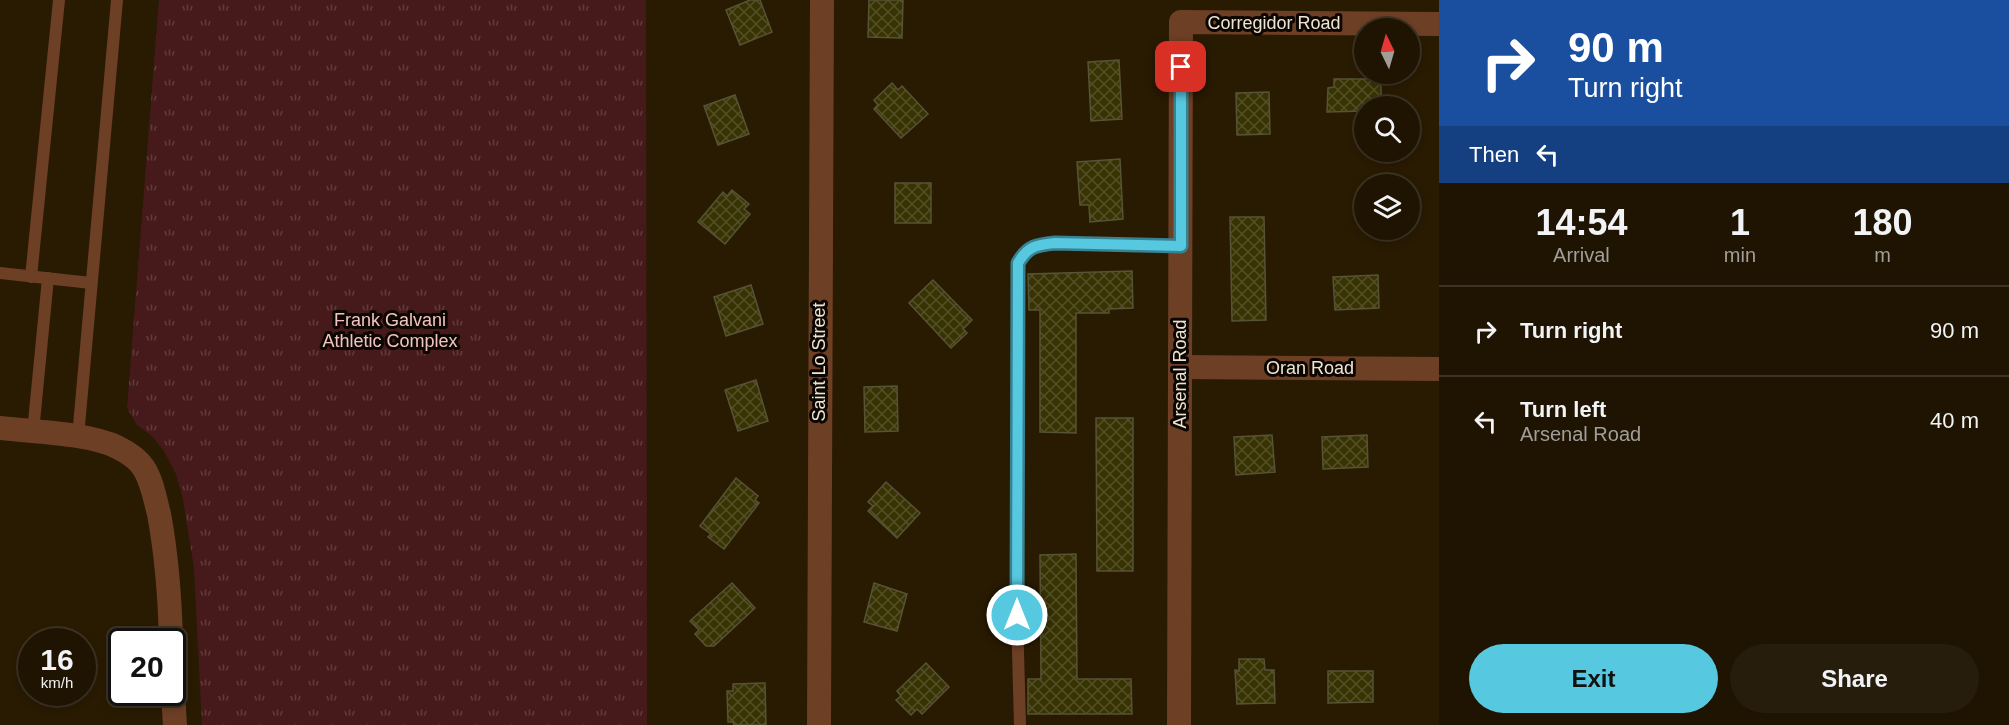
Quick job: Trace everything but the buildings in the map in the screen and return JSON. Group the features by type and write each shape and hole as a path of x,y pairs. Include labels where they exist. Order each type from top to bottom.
{"street":[{"name":"Saint Lo Street","path":"819,725 822,0"},
{"name":"Corregidor Road","path":"1181,22 1439,24"},
{"name":"Arsenal Road","path":"1179,725 1181,22"},
{"name":"Oran Road","path":"1180,367 1439,369"},
{"path":"0,429 78,437 116,447 131,455 143,467 151,484 163,536 168,571 170,628"},
{"path":"174,706 175,725"}],"lane":[{"path":"31,276 58,0"},
{"path":"78,437 117,0"},
{"path":"1020,725 1017,615 1018,263 1025,251 1038,245 1055,243 1181,246"},
{"path":"0,273 91,283"},
{"path":"33,432 48,278"}],"green space":[{"name":"Frank Galvani Athletic Complex","path":"159,0 646,0 647,725 202,725 194,568 183,499 176,474 164,451 152,436 137,425 127,408"}],"route":[{"path":"1017,615 1018,263 1025,251 1038,245 1055,243 1181,246 1181,67"}]}
